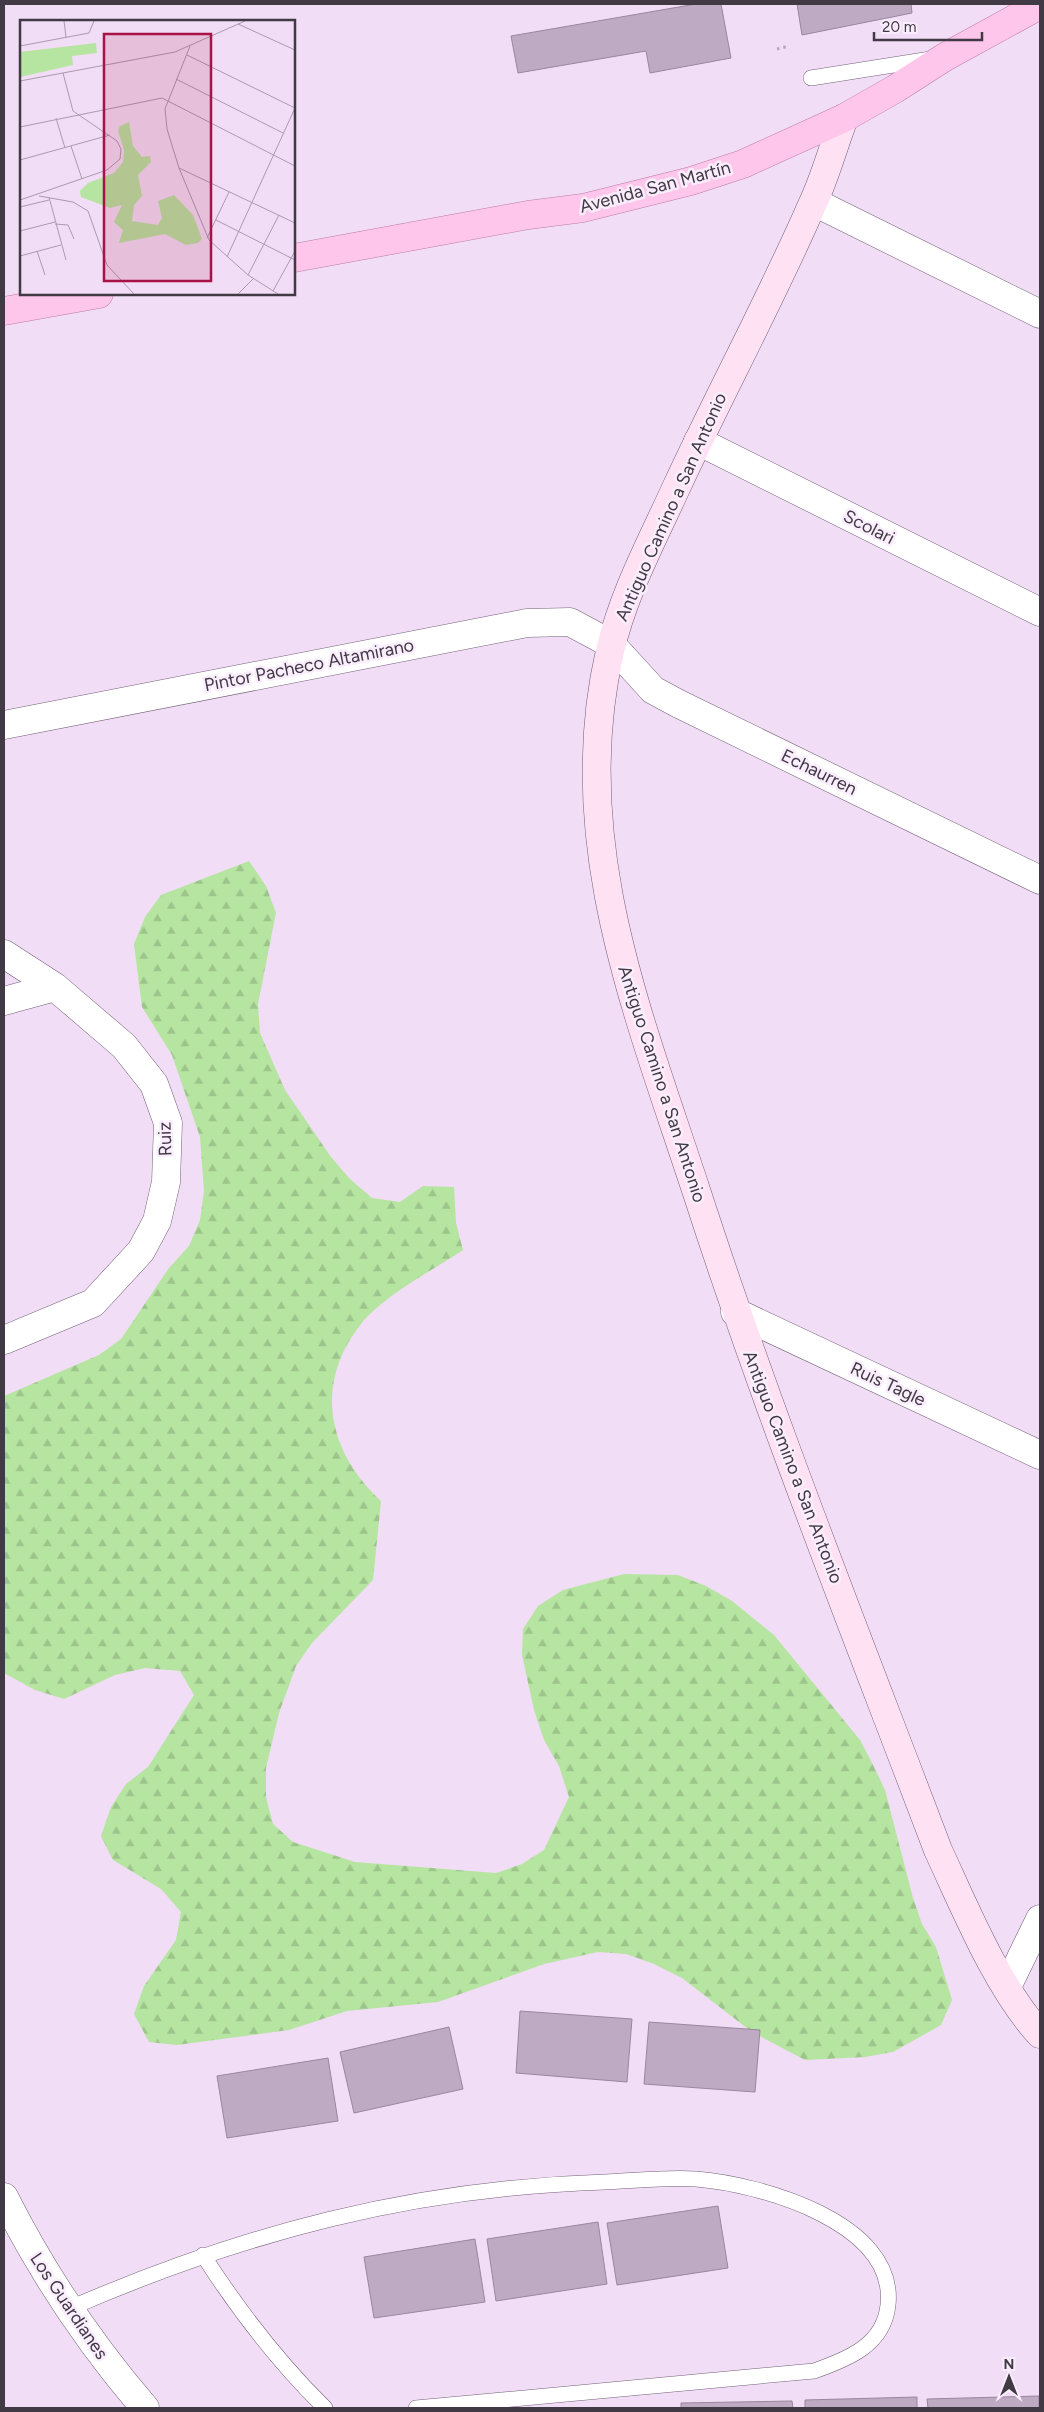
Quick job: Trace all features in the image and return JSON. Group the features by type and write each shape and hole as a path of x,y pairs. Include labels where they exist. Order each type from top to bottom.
{"main road":[{"name":"Avenida San Martín","path":"295,258 528,215 583,208 691,182 743,164 844,118 896,89 945,56 1040,5"},
{"path":"4,311 93,295"}],"street":[{"name":"Antiguo Camino a San Antonio","path":"844,118 814,202 698,441 636,575 611,644 601,690 595,737 596,801 609,902 632,994 735,1312 938,1850 964,1907 1006,1987 1023,2015 1040,2034"},
{"path":"814,202 1040,314"},
{"name":"Scolari","path":"698,441 1040,612"},
{"name":"Pintor Pacheco Altamirano","path":"4,725 527,623 570,622 611,644"},
{"name":"Echaurren","path":"611,644 653,690 1040,880"},
{"name":"Ruiz","path":"4,954 55,987 124,1046 154,1084 168,1123 166,1182 157,1221 141,1250 92,1304 4,1340"},
{"path":"4,1001 55,987"},
{"name":"Ruis Tagle","path":"735,1312 1040,1455"},
{"path":"1006,1987 1040,1919"},
{"name":"Los Guardianes","path":"4,2197 34,2255 68,2310 106,2362 145,2408"}],"lane":[{"path":"811,78 945,56"},
{"path":"68,2310 156,2272 283,2230 348,2214 415,2201 494,2189 573,2183 693,2179 733,2183 764,2190 824,2216 867,2244 878,2258 886,2273 889,2291 888,2308 883,2324 874,2338 862,2350 848,2359 814,2371 416,2408"},
{"path":"203,2255 233,2302 267,2346 325,2408"}],"path":[{"path":"777,49 789,46"}],"green space":[{"path":"249,861 266,886 276,913 258,1004 260,1033 285,1090 331,1157 350,1179 372,1198 400,1202 423,1186 454,1187 456,1223 463,1250 409,1284 370,1314 346,1347 336,1370 332,1393 333,1417 339,1439 349,1461 363,1482 381,1501 373,1580 312,1643 296,1666 279,1713 266,1768 266,1797 273,1824 293,1842 355,1862 496,1873 522,1864 544,1850 569,1797 559,1766 544,1740 534,1710 522,1655 523,1629 538,1606 563,1590 624,1574 678,1575 706,1586 732,1601 774,1635 860,1740 885,1790 913,1898 922,1924 936,1947 952,2000 941,2025 893,2052 865,2057 805,2060 752,2032 682,1978 654,1964 626,1954 598,1952 544,1964 438,2002 347,2011 289,2030 177,2045 149,2042 134,2014 144,1986 176,1940 181,1912 161,1889 113,1860 101,1836 111,1807 126,1784 148,1767 194,1695 180,1671 145,1668 115,1675 64,1699 35,1690 4,1673 4,1396 99,1355 121,1339 169,1268 189,1246 200,1220 204,1191 200,1137 172,1055 142,1007 134,944 145,917 161,895"}],"building":[{"path":"696,4 721,4 731,58 650,73 646,51 518,73 511,36"},
{"path":"797,4 911,4 912,13 802,35"},
{"path":"520,2011 632,2019 627,2082 516,2073"},
{"path":"649,2022 760,2030 755,2092 644,2084"},
{"path":"449,2027 463,2089 354,2113 340,2052"},
{"path":"328,2058 338,2121 227,2138 217,2076"},
{"path":"718,2206 728,2268 617,2285 607,2223"},
{"path":"598,2222 607,2284 496,2301 487,2239"},
{"path":"475,2239 485,2302 374,2318 364,2257"},
{"path":"1039,2396 1039,2408 928,2408 927,2399"},
{"path":"917,2397 917,2408 805,2408 805,2400"},
{"path":"792,2401 793,2408 681,2408 681,2403"}]}
